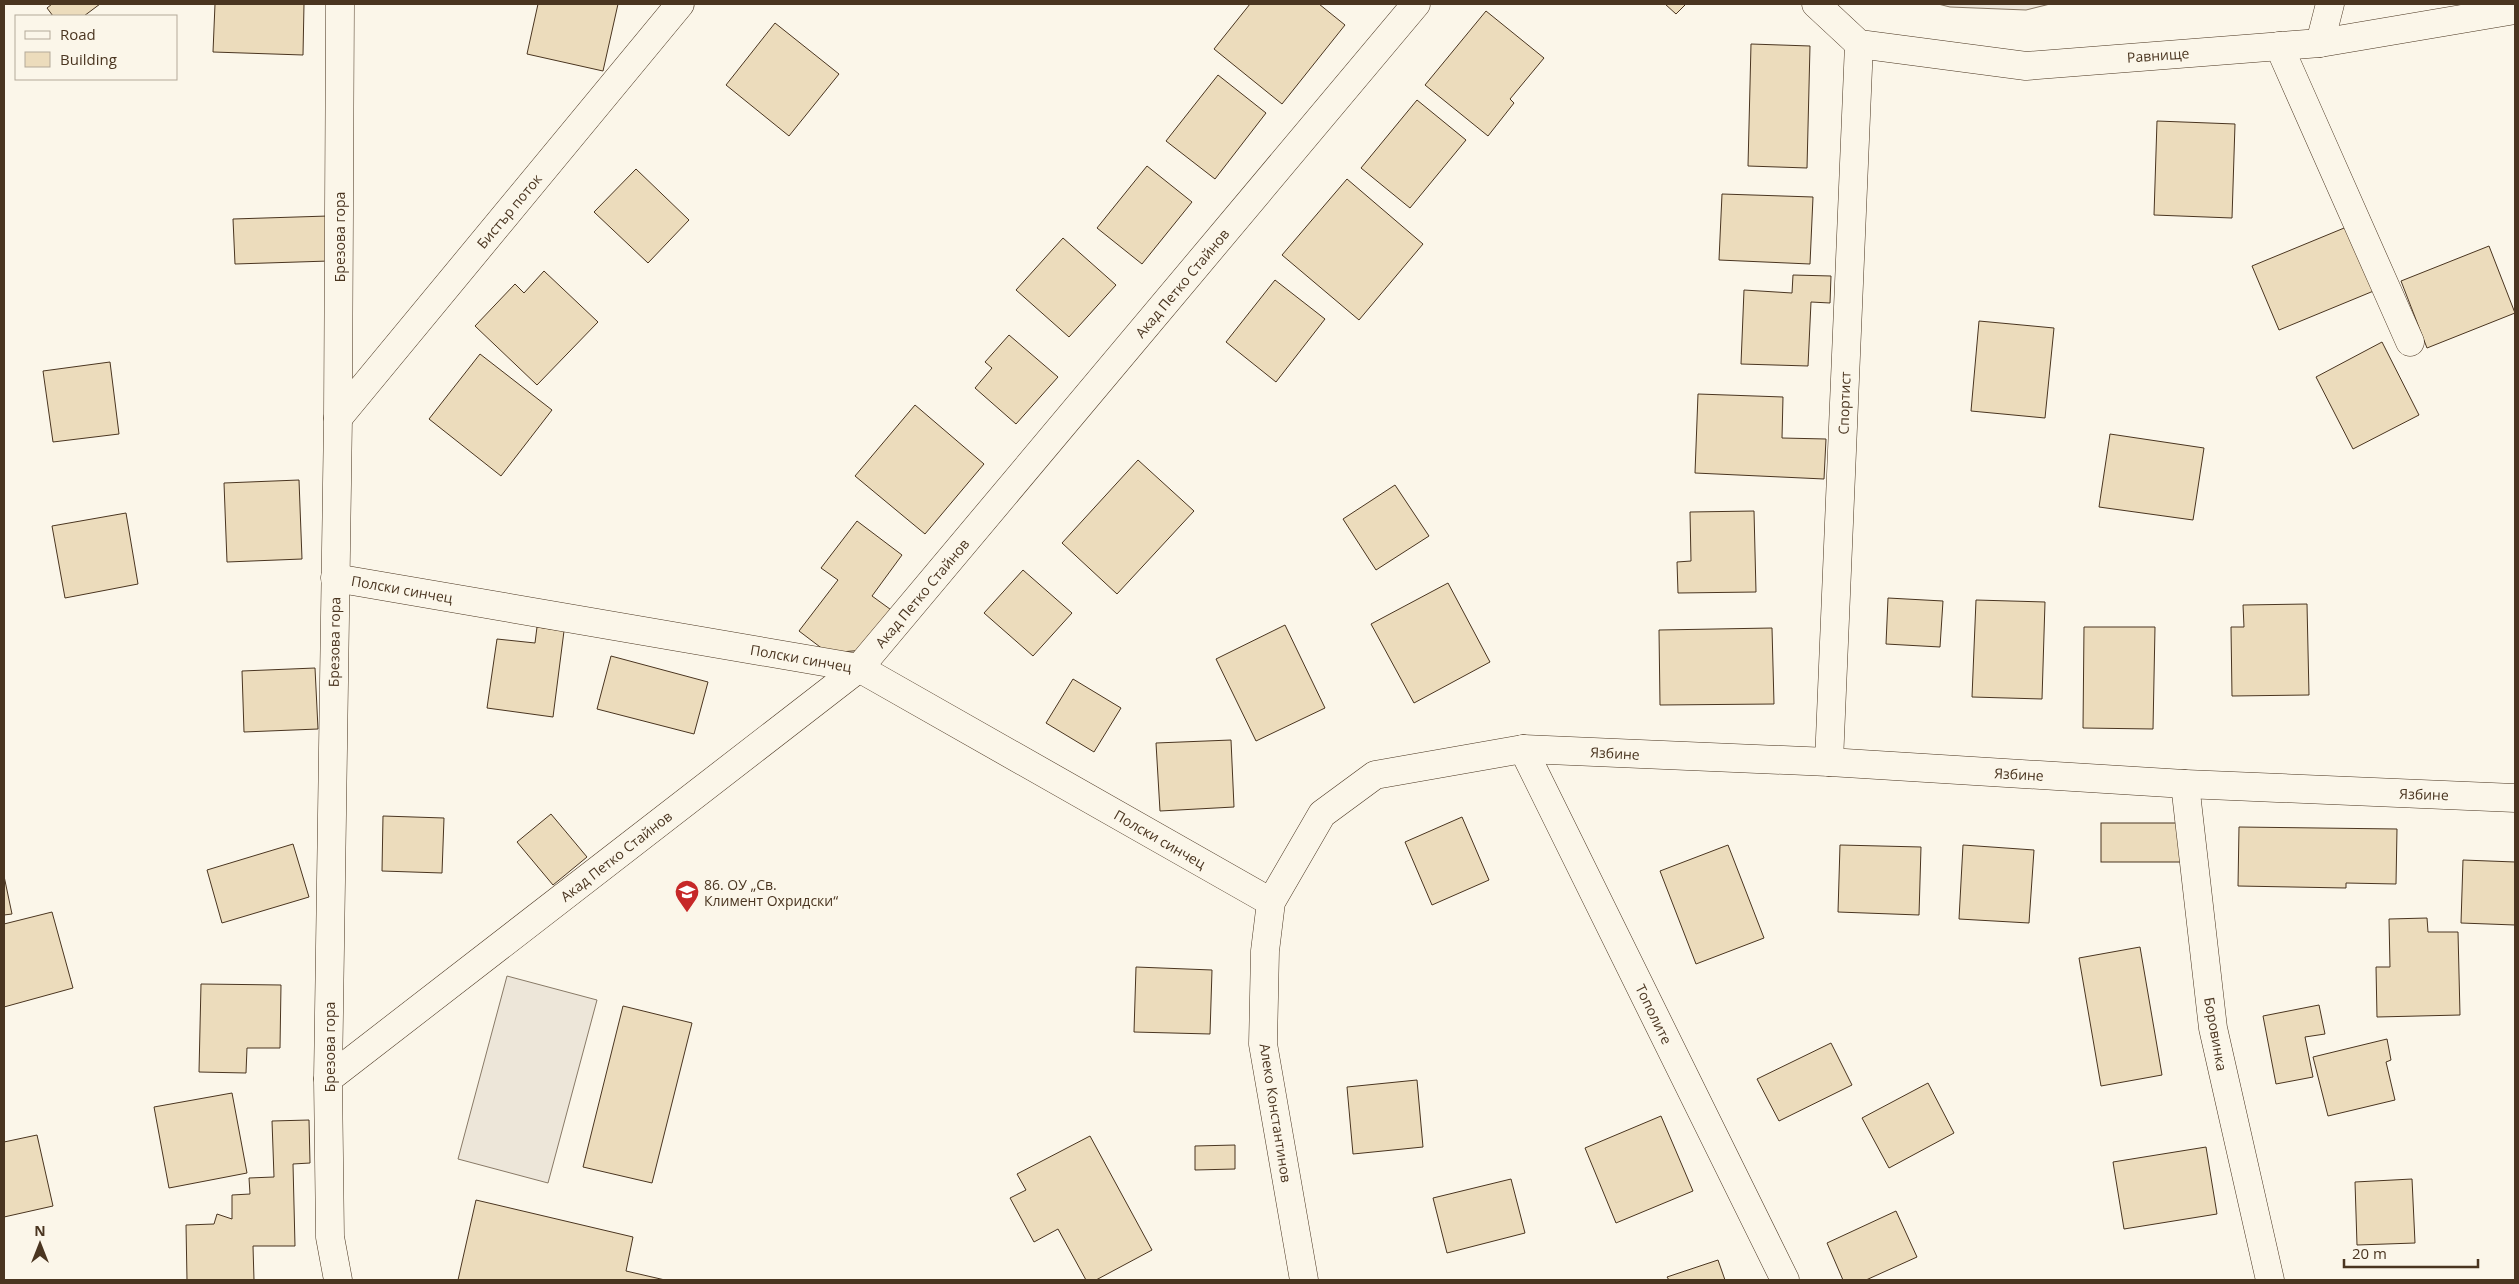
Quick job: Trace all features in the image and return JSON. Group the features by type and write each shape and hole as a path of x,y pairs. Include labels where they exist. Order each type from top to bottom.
{"street":[{"name":"Брезова гора","path":"338,1280 330,1237 328,1079 338,418 340,4"},
{"name":"Бистър поток","path":"338,418 680,4"},
{"name":"Акад Петко Стайнов","path":"328,1079 859,668 1416,4"},
{"path":"1816,4 1859,44"},
{"path":"2320,43 2330,4"},
{"name":"Равнище","path":"1859,44 2026,66 2320,43 2515,10"},
{"name":"Спортист","path":"1829,762 1859,44"},
{"path":"2279,46 2410,342"},
{"name":"Полски синчец","path":"335,578 859,668 1271,902"},
{"name":"Язбине","path":"1523,749 1829,762 2185,784 2515,798"},
{"name":"Алеко Константинов","path":"1304,1280 1263,1044 1265,951 1271,902 1322,814 1375,775 1523,749"},
{"name":"Тополите","path":"1523,749 1785,1280"},
{"name":"Боровинка","path":"2185,784 2213,1028 2270,1280"}],"shaded area":[{"path":"1938,4 2050,4 2026,10 1950,7"},
{"path":"507,976 597,1000 548,1183 458,1159"}],"building":[{"path":"52,4 100,4 85,15 52,15 47,8"},
{"path":"215,4 304,4 303,55 213,52"},
{"path":"538,4 618,4 603,71 527,54"},
{"path":"1250,4 1319,4 1345,25 1282,104 1214,49"},
{"path":"1665,4 1686,4 1676,14"},
{"path":"1486,11 1544,58 1510,99 1514,103 1488,136 1425,85"},
{"path":"775,23 839,74 789,136 726,85"},
{"path":"1751,44 1810,46 1807,168 1748,166"},
{"path":"1218,75 1266,113 1215,179 1166,141"},
{"path":"1417,100 1466,140 1410,208 1361,168"},
{"path":"2157,121 2235,124 2232,218 2154,215"},
{"path":"1147,166 1192,202 1142,264 1097,228"},
{"path":"636,169 689,220 648,263 594,212"},
{"path":"1347,179 1423,244 1359,320 1282,255"},
{"path":"1722,194 1813,197 1810,264 1719,260"},
{"path":"328,216 329,261 235,264 233,219"},
{"path":"2349,226 2376,290 2279,330 2252,266"},
{"path":"1063,238 1116,285 1069,337 1016,290"},
{"path":"2489,246 2515,313 2427,348 2401,281"},
{"path":"544,271 598,322 537,385 475,326 515,284 524,293"},
{"path":"1793,275 1831,276 1830,303 1811,302 1808,366 1741,364 1744,290 1792,293"},
{"path":"1275,280 1325,319 1276,382 1226,342"},
{"path":"1979,321 2054,328 2045,418 1971,411"},
{"path":"1009,335 1058,377 1016,424 975,388 992,368 985,362"},
{"path":"2382,342 2419,415 2353,449 2316,377"},
{"path":"480,354 552,410 501,476 429,419"},
{"path":"110,362 119,434 53,442 43,371"},
{"path":"1698,394 1783,397 1782,438 1826,439 1824,479 1695,473"},
{"path":"915,405 984,464 925,534 855,476"},
{"path":"2110,434 2204,448 2193,520 2099,507"},
{"path":"1138,460 1194,511 1117,594 1062,543"},
{"path":"299,480 302,559 227,562 224,483"},
{"path":"1395,485 1429,536 1376,570 1343,519"},
{"path":"1754,511 1756,592 1678,593 1677,562 1691,561 1690,512"},
{"path":"126,513 138,584 65,598 52,526"},
{"path":"857,521 902,555 872,596 894,612 865,650 828,653 799,631 838,580 821,568"},
{"path":"1023,570 1072,613 1033,656 984,613"},
{"path":"1448,583 1490,662 1414,703 1371,624"},
{"path":"1888,598 1943,601 1940,647 1886,644"},
{"path":"1976,600 2045,602 2042,699 1972,697"},
{"path":"2307,604 2309,695 2232,696 2231,627 2244,627 2243,605"},
{"path":"1285,625 1325,708 1256,741 1216,659"},
{"path":"537,627 564,631 553,717 487,708 497,639 535,643"},
{"path":"2084,627 2155,627 2153,729 2083,728"},
{"path":"1772,628 1774,704 1660,705 1659,630"},
{"path":"611,656 708,682 694,734 597,709"},
{"path":"315,668 318,729 244,732 242,671"},
{"path":"1073,679 1121,708 1094,752 1046,723"},
{"path":"1231,740 1234,807 1160,811 1156,743"},
{"path":"551,814 587,857 553,885 517,842"},
{"path":"383,816 444,818 442,873 382,871"},
{"path":"1462,817 1489,880 1432,905 1405,842"},
{"path":"2101,823 2182,823 2182,862 2101,862"},
{"path":"2239,827 2397,829 2396,884 2346,883 2346,888 2238,886"},
{"path":"293,844 309,897 222,923 207,870"},
{"path":"1728,845 1764,938 1696,964 1660,871"},
{"path":"1840,845 1921,847 1919,915 1838,912"},
{"path":"1963,845 2034,850 2029,923 1959,919"},
{"path":"2463,860 2515,862 2515,925 2461,923"},
{"path":"4,876 12,914 4,915"},
{"path":"52,912 73,988 4,1007 4,924"},
{"path":"2427,918 2428,932 2458,932 2460,1015 2377,1017 2376,967 2390,967 2389,919"},
{"path":"2140,947 2162,1075 2101,1086 2079,958"},
{"path":"1136,967 1212,970 1210,1034 1134,1032"},
{"path":"201,984 281,985 280,1048 247,1048 246,1073 199,1072"},
{"path":"2319,1005 2325,1034 2305,1037 2313,1077 2276,1084 2263,1016"},
{"path":"623,1006 692,1023 652,1183 583,1167"},
{"path":"2387,1039 2391,1060 2386,1062 2395,1100 2328,1116 2313,1057"},
{"path":"1831,1043 1852,1085 1779,1121 1757,1079"},
{"path":"1417,1080 1423,1147 1353,1154 1347,1087"},
{"path":"1928,1083 1954,1133 1889,1168 1862,1118"},
{"path":"232,1093 247,1173 169,1188 154,1107"},
{"path":"1661,1116 1693,1191 1616,1223 1585,1148"},
{"path":"309,1120 310,1163 293,1164 295,1246 253,1246 254,1280 187,1280 186,1225 214,1224 217,1214 232,1219 232,1195 250,1194 249,1178 274,1177 272,1121"},
{"path":"37,1135 53,1206 4,1217 4,1142"},
{"path":"1090,1136 1152,1250 1096,1280 1086,1280 1058,1229 1034,1242 1010,1198 1026,1190 1017,1174"},
{"path":"1235,1145 1235,1169 1195,1170 1195,1146"},
{"path":"2206,1147 2217,1214 2124,1229 2113,1162"},
{"path":"1511,1179 1525,1233 1447,1253 1433,1198"},
{"path":"2412,1179 2415,1243 2357,1245 2355,1182"},
{"path":"476,1200 633,1237 626,1271 665,1280 458,1280"},
{"path":"1896,1211 1917,1257 1866,1280 1843,1280 1827,1243"},
{"path":"1718,1260 1725,1280 1669,1280 1667,1277"}],"place":[{"name":"86. ОУ „Св. Климент Охридски“","path":"687,913"}]}
